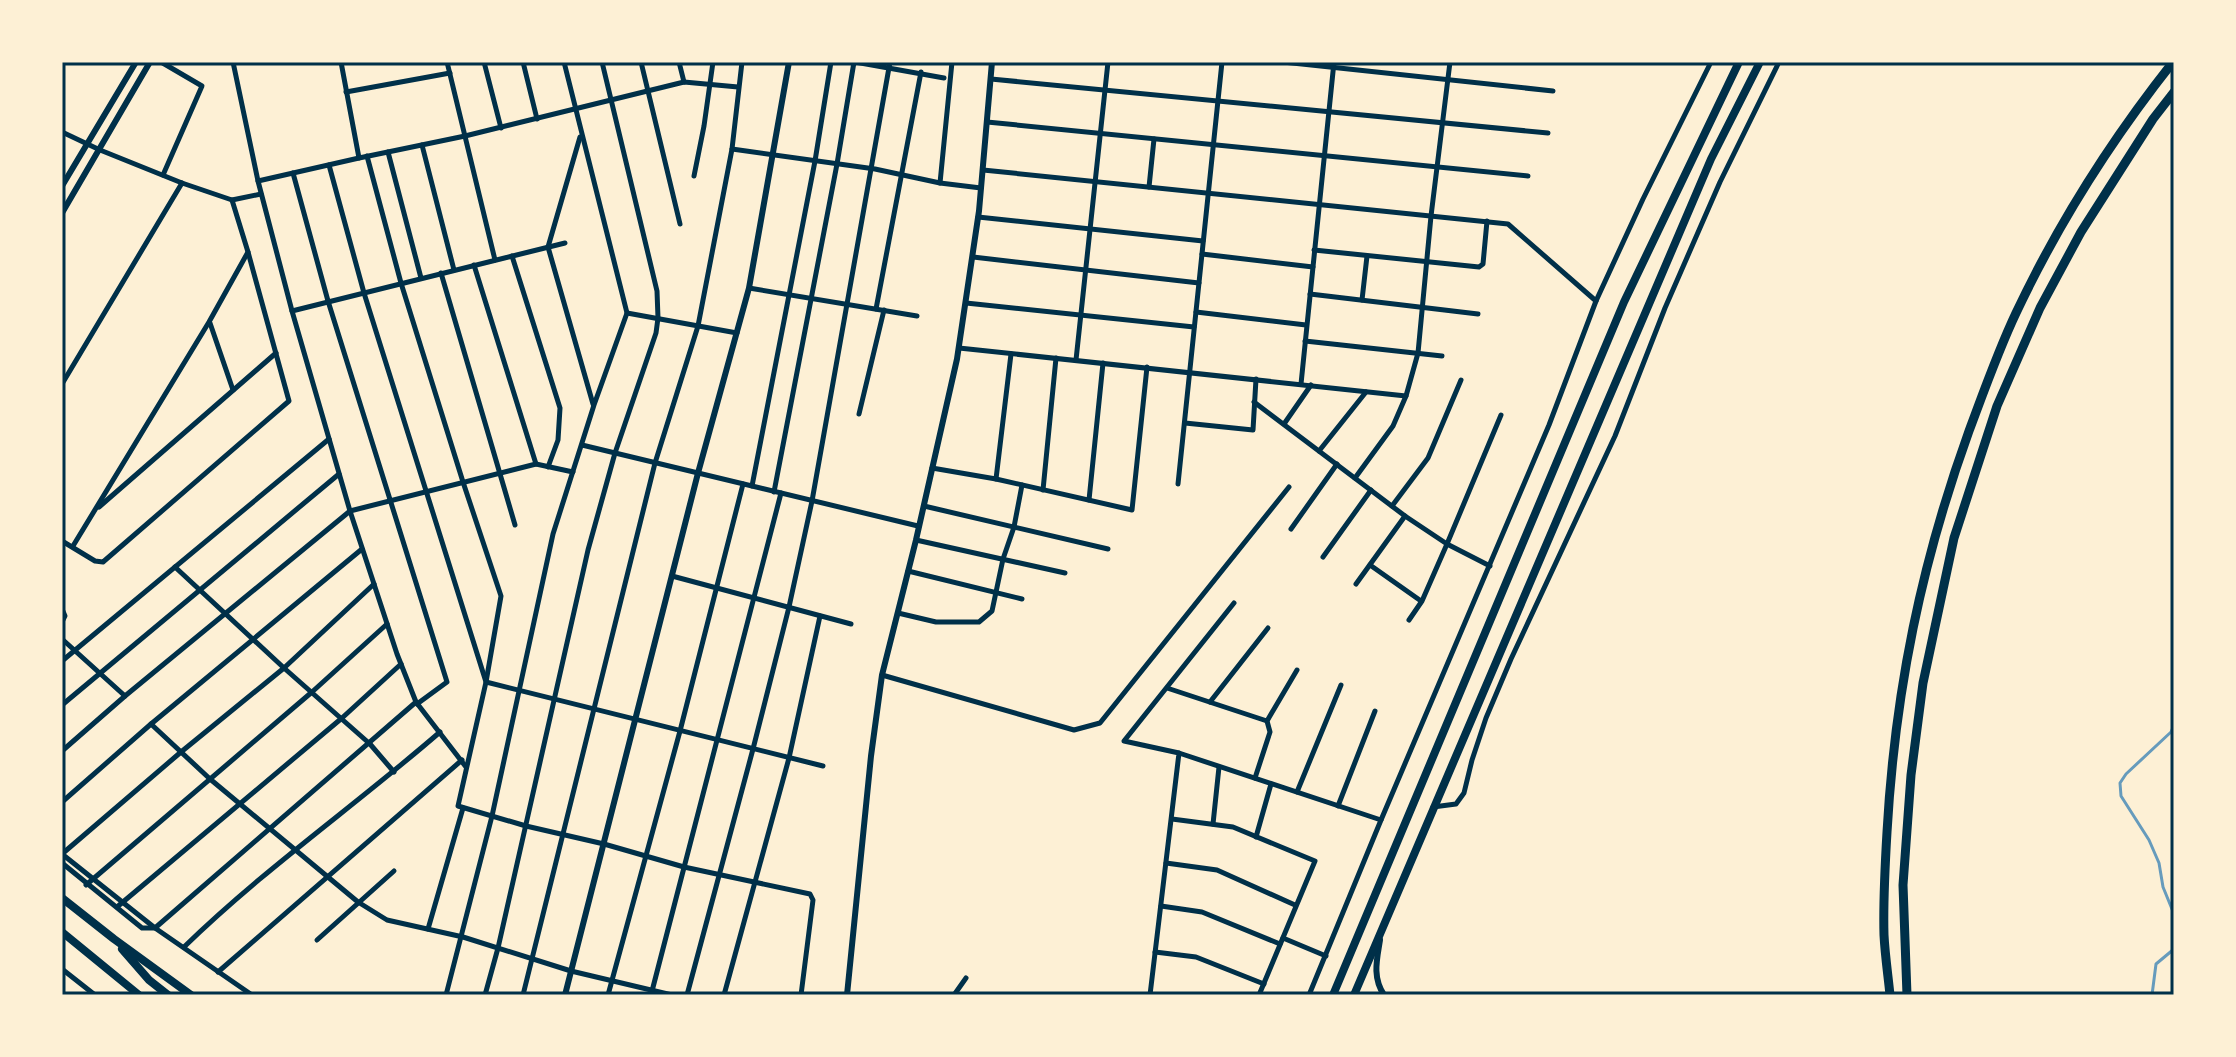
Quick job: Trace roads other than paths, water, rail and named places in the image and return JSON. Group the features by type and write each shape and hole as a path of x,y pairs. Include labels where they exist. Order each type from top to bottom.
{"highway":[{"path":"1890,995 1884,935 1891,763 1914,618 1949,489 2015,314 2082,190 2143,100 2173,62"},
{"path":"1907,995 1903,885 1911,775 1923,683 1954,538 1997,406 2040,308 2081,232 2153,119 2174,92"}],"main road":[{"path":"1333,995 1624,302 1739,62"},
{"path":"1354,995 1711,159 1760,62"},
{"path":"62,898 191,995"},
{"path":"62,932 139,995"},
{"path":"114,939 149,980 168,995"}],"street":[{"path":"62,186 136,62"},
{"path":"62,213 150,62"},
{"path":"161,62 202,86 163,175"},
{"path":"233,62 261,194 362,549 416,703 467,768"},
{"path":"341,62 359,158"},
{"path":"447,62 495,260"},
{"path":"484,62 501,128"},
{"path":"523,62 537,119"},
{"path":"446,995 492,816 553,534 627,313 564,62"},
{"path":"485,995 588,550 615,453 656,333 658,318 657,291 602,62"},
{"path":"641,62 680,224"},
{"path":"679,62 684,82"},
{"path":"694,176 713,62"},
{"path":"523,995 655,463 698,326 732,149 742,62"},
{"path":"565,995 698,473 749,288 789,62"},
{"path":"752,486 815,161 831,62"},
{"path":"774,492 855,62 890,65 944,78"},
{"path":"876,309 928,62"},
{"path":"940,183 952,62"},
{"path":"847,995 882,675 959,348 978,217 992,62"},
{"path":"1076,360 1108,62"},
{"path":"1178,484 1222,62"},
{"path":"1283,62 1334,65 1553,91"},
{"path":"1355,478 1393,426 1406,396 1418,353 1450,62"},
{"path":"1309,995 1549,425 1596,301 1711,62"},
{"path":"1433,807 1456,804 1464,793 1486,718 1511,659 1615,436 1665,308 1720,182 1779,62"},
{"path":"687,995 789,607 833,393 890,65"},
{"path":"1301,384 1334,65"},
{"path":"346,92 450,73"},
{"path":"991,79 1548,133"},
{"path":"258,181 501,128 684,82 738,87"},
{"path":"987,122 1528,176"},
{"path":"62,132 182,183 232,200 261,194"},
{"path":"581,134 548,247 594,405"},
{"path":"1149,187 1154,139"},
{"path":"422,145 454,270"},
{"path":"732,149 871,168 940,183 981,188"},
{"path":"388,152 421,278"},
{"path":"367,156 401,283 501,596 486,682 458,806 684,867 806,893 812,897 801,995"},
{"path":"329,165 364,293 486,682"},
{"path":"983,170 1508,224 1596,301"},
{"path":"155,928 416,703 444,687 447,682 328,301 293,173"},
{"path":"62,384 182,183"},
{"path":"62,541 103,562 289,401 232,200"},
{"path":"978,217 1203,241"},
{"path":"1314,250 1482,267 1487,221"},
{"path":"292,311 565,243"},
{"path":"73,546 248,252"},
{"path":"1202,254 1313,267"},
{"path":"512,256 560,408 558,440 548,467"},
{"path":"1362,300 1367,256"},
{"path":"973,257 1199,283"},
{"path":"474,265 536,464"},
{"path":"441,273 515,525"},
{"path":"749,288 917,316"},
{"path":"1310,294 1478,314"},
{"path":"966,303 1194,327"},
{"path":"859,414 884,310"},
{"path":"1196,312 1307,325"},
{"path":"627,313 737,333"},
{"path":"209,322 233,390"},
{"path":"1305,341 1442,356"},
{"path":"959,348 1406,396"},
{"path":"95,510 276,353"},
{"path":"996,479 1011,354"},
{"path":"1043,490 1056,358"},
{"path":"1089,500 1103,363"},
{"path":"932,468 1132,510 1147,367"},
{"path":"1185,423 1253,430 1256,379"},
{"path":"1392,506 1428,458 1461,380"},
{"path":"1284,424 1311,385"},
{"path":"1319,451 1366,391"},
{"path":"1254,402 1405,516 1447,544 1490,566"},
{"path":"1409,620 1422,601 1501,415"},
{"path":"62,661 329,439"},
{"path":"582,445 916,526"},
{"path":"62,751 350,511 536,464 573,472"},
{"path":"1291,529 1337,464"},
{"path":"62,705 339,474"},
{"path":"608,995 743,484"},
{"path":"898,613 936,622 979,622 992,611 1022,485"},
{"path":"882,675 1074,730 1100,723 1289,487"},
{"path":"1323,557 1371,490"},
{"path":"651,993 781,493"},
{"path":"924,506 1108,549"},
{"path":"1356,584 1405,516"},
{"path":"916,540 1065,573"},
{"path":"62,802 362,549"},
{"path":"1370,565 1422,601"},
{"path":"175,567 370,744 394,772"},
{"path":"908,571 1022,599"},
{"path":"672,576 851,624"},
{"path":"120,905 62,854 284,668 374,584"},
{"path":"1234,603 1124,741 1179,753 1381,820"},
{"path":"62,609 65,614 62,622"},
{"path":"724,995 789,758 820,616"},
{"path":"86,885 387,624"},
{"path":"1210,702 1268,628"},
{"path":"62,639 125,696"},
{"path":"120,905 342,718 401,664"},
{"path":"1255,778 1270,732 1267,721 1297,670"},
{"path":"486,682 823,766"},
{"path":"1297,792 1341,685"},
{"path":"1167,688 1267,721"},
{"path":"1338,806 1375,711"},
{"path":"151,724 210,779 294,849 358,902 387,920 463,937 651,993 672,995"},
{"path":"184,947 226,906 440,732"},
{"path":"1150,995 1179,753"},
{"path":"218,972 462,760"},
{"path":"1213,824 1219,767"},
{"path":"1256,837 1271,784"},
{"path":"428,929 463,808"},
{"path":"1172,819 1233,827 1315,861 1259,995"},
{"path":"62,863 86,885 184,947 252,995"},
{"path":"1166,863 1217,870 1295,905"},
{"path":"317,940 394,871"},
{"path":"1161,906 1202,912 1326,956"},
{"path":"1382,928 1375,970 1384,995"},
{"path":"1155,952 1196,957 1264,984"},
{"path":"62,969 95,995"},
{"path":"954,995 966,978"}],"waterway":[{"path":"2174,725 2171,732 2120,783 2121,796 2149,840 2159,863 2163,887 2174,914"},
{"path":"2152,995 2156,964 2174,949"}]}
